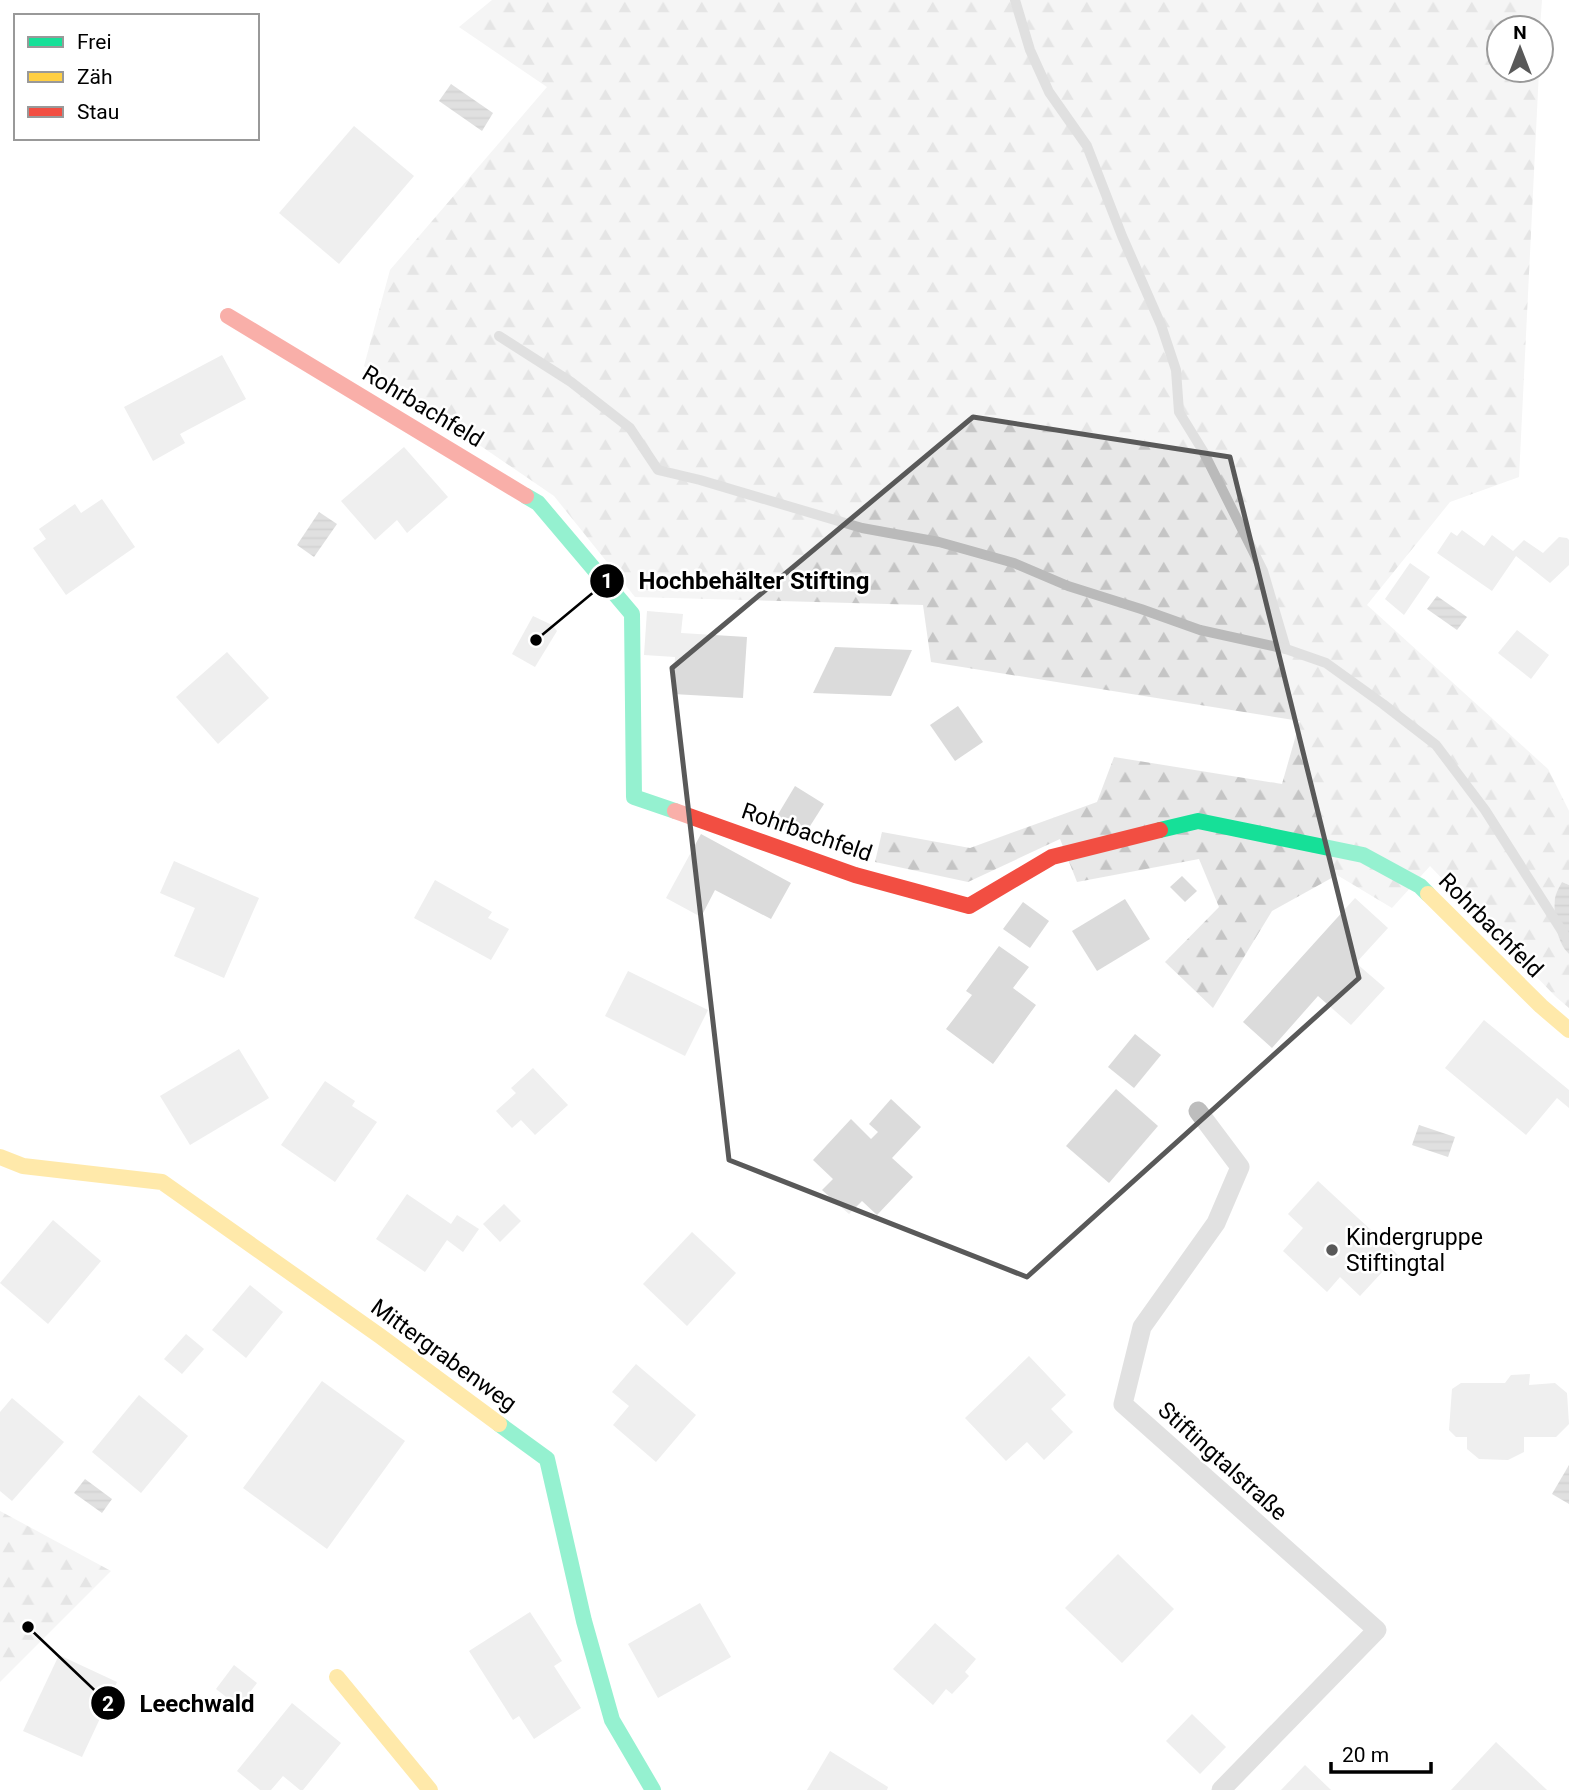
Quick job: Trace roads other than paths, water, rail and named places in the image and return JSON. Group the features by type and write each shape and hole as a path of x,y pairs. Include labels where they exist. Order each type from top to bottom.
{"street":[{"name":"Rohrbachfeld","path":"228,316 538,503 587,560 632,614 634,797 855,875 969,906 1052,857 1198,821 1363,855 1420,886 1541,1006 1569,1030"},
{"name":"Mittergrabenweg","path":"0,1157 23,1166 162,1182 380,1336 547,1459 584,1621 612,1720 653,1790"},
{"path":"337,1677 430,1790"}],"lane":[{"name":"Stiftingtalstraße","path":"1198,1111 1240,1167 1216,1223 1142,1328 1123,1404 1377,1630 1221,1790"}],"waterway":[{"path":"1015,0 1030,50 1049,92 1087,146 1161,325 1176,370 1179,412 1203,451 1263,571 1286,649 1326,663 1436,745 1485,810 1569,942"},
{"path":"499,336 571,382 630,428 658,470 862,528 939,542 1014,563 1068,586 1200,630 1286,649"}],"place":[{"name":"Hochbehälter Stifting","path":"536,640"},
{"name":"Kindergruppe Stiftingtal","path":"1332,1250"},
{"name":"Leechwald","path":"28,1627"}]}
